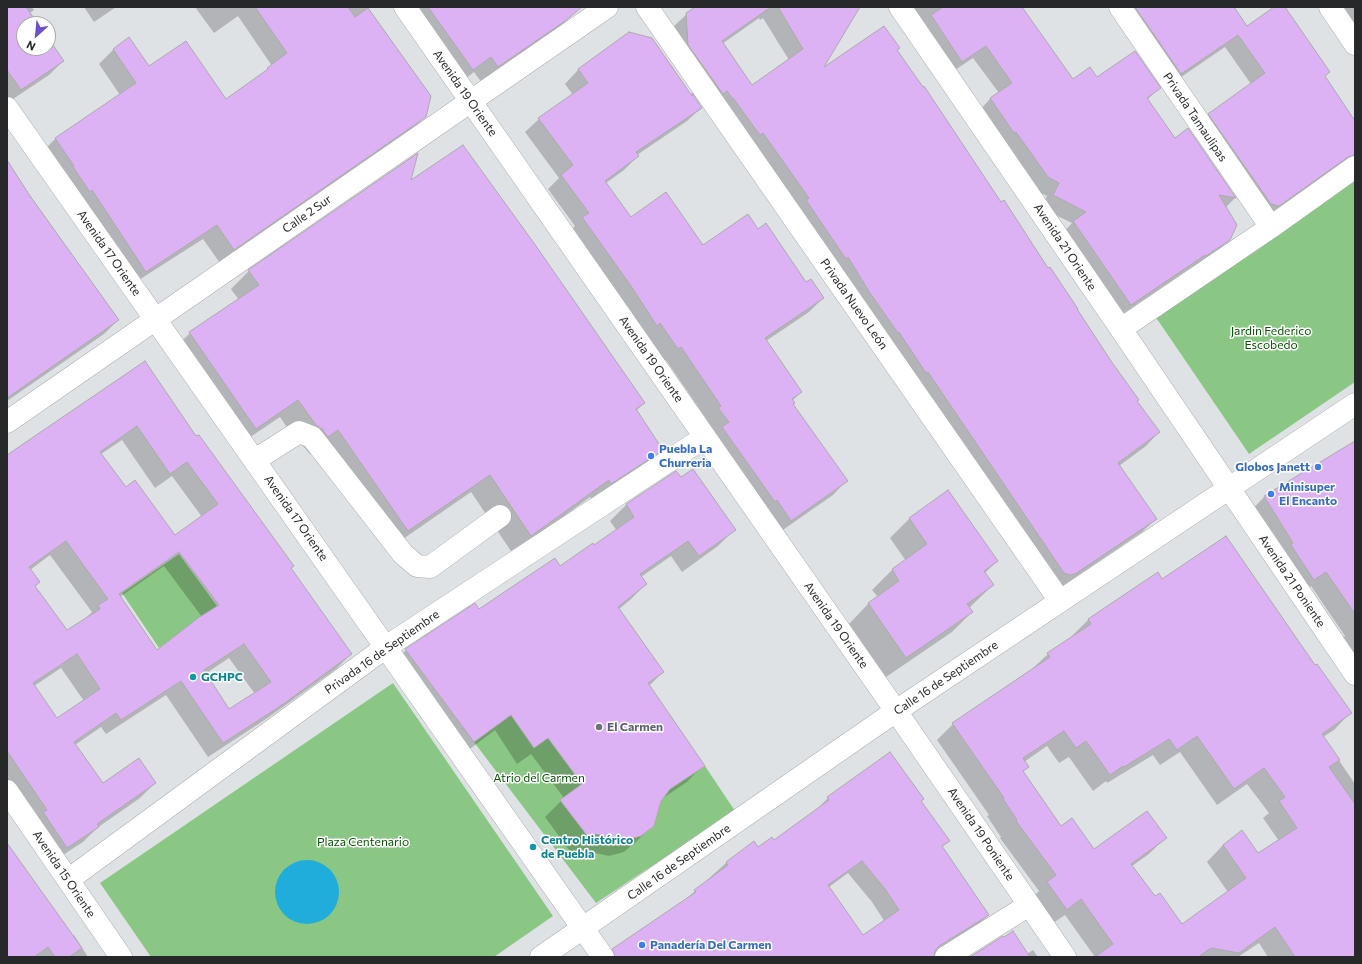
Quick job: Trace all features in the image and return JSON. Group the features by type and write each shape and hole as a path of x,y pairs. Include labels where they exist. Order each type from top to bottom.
{"street":[{"name":"Avenida 19 Oriente","path":"405,7 896,711"},
{"name":"Calle 2 Sur","path":"7,422 607,7"},
{"name":"Privada Nuevo León","path":"647,7 1060,601"},
{"name":"Avenida 21 Oriente","path":"900,7 1229,488"},
{"name":"Privada Tamaulipas","path":"1120,7 1270,228"},
{"path":"1330,7 1355,44"},
{"name":"Avenida 17 Oriente","path":"7,108 603,957"},
{"path":"1121,329 1270,228 1355,167"},
{"name":"Calle 16 de Septiembre","path":"541,957 896,711 1355,404"},
{"path":"255,460 299,432 312,437 403,554 418,566 430,567 500,516"},
{"name":"Privada 16 de Septiembre","path":"68,880 386,647 705,436"},
{"name":"Avenida 21 Poniente","path":"1229,488 1355,674"},
{"name":"Avenida 19 Poniente","path":"896,711 1065,957"},
{"name":"Avenida 15 Oriente","path":"7,791 121,957"},
{"path":"946,957 1029,905"}],"green space":[{"name":"Jardin Federico Escobedo","path":"1355,180 1355,382 1249,454 1155,316"},
{"path":"179,554 217,606 159,648 122,593"},
{"name":"Plaza Centenario","path":"393,683 553,916 494,957 151,957 100,883"},
{"name":"Atrio del Carmen","path":"511,715 534,748 548,738 582,784 560,800 589,838 603,828 610,837 626,840 641,836 654,826 661,801 670,789 705,766 735,811 596,903 474,742"}],"water":[{"path":"301,860 313,860 330,869 337,880 339,892 337,904 330,915 313,924 301,924 289,919 280,910 275,898 275,886 280,874 289,865"}],"building":[{"path":"7,7 26,7 32,16 16,16 16,56 56,56 56,50 64,61 21,90 7,70"},
{"path":"255,7 348,7 355,17 368,8 431,96 426,117 234,250 217,225 146,272 92,190 90,192 73,167 74,166 55,138 136,83 113,49 129,37 149,66 186,41 226,99 268,69 267,68 287,53"},
{"path":"428,7 582,7 565,21 498,67 491,57 473,70"},
{"path":"695,7 771,7 722,41 752,85 803,49 778,7 860,7 824,67 884,26 900,48 897,50 923,87 924,86 1001,202 1004,200 1048,268 1050,267 1111,361 1139,400 1137,401 1160,432 1118,463 1157,519 1075,574 1070,575 1064,573 928,372 926,373 899,332 898,333 870,293 848,257 846,259 806,200 809,198 763,133 760,135 727,91 723,94 688,45 686,13"},
{"path":"943,7 1022,7 1073,79 1090,67 1097,77 1135,51 1161,88 1147,98 1175,138 1188,128 1236,198 1219,195 1237,225 1230,240 1131,305 1073,221 1086,212 1053,195 1059,183 1048,177 1016,132 1014,133 990,98 1012,83 986,46 962,62 931,15"},
{"path":"1135,7 1234,7 1247,26 1274,7 1285,7 1330,72 1325,76 1355,121 1355,155 1348,157 1279,206 1271,204 1208,114 1265,73 1238,35 1181,74"},
{"path":"629,32 652,38 702,108 636,152 639,156 605,181 631,217 666,192 703,245 748,214 758,229 766,223 806,282 811,279 824,298 765,338 802,392 792,399 795,403 793,404 848,481 791,521 777,500 775,502 722,427 729,422 718,408 721,406 681,347 678,349 660,323 657,326 631,286 582,217 589,213 561,175 573,165 538,118 588,83 578,69"},
{"path":"463,145 536,246 645,403 636,409 663,450 611,484 609,480 531,536 490,475 408,531 338,430 328,437 322,429 316,425 298,400 256,429 189,332 259,285 248,270 418,153 411,180"},
{"path":"7,160 30,196 119,320 7,398"},
{"path":"145,361 196,436 199,435 294,566 291,568 352,654 282,705 223,743 181,681 121,720 116,713 74,742 103,783 139,758 156,783 97,824 99,827 67,848 43,812 47,810 7,751 7,455","holes":["137,426 170,474 187,462 218,504 175,535 135,480 126,487 100,452","66,541 108,599 98,605 100,609 67,630 35,586 40,582 29,567","179,552 219,605 198,618 157,650 119,594","244,644 271,682 229,709 204,670","77,654 100,689 57,718 33,683"]},
{"path":"1355,441 1355,614 1326,572 1314,580 1291,545 1293,543 1264,496"},
{"path":"693,469 736,530 699,556 688,541 640,574 647,584 618,607 664,672 648,683 705,766 670,789 661,801 654,826 641,836 626,840 595,834 589,838 560,800 582,784 548,738 534,748 511,715 474,742 405,649 475,603 479,609 555,558 560,566 593,543 594,545 634,517 626,504 676,471 681,477"},
{"path":"948,490 998,561 984,571 994,585 967,604 973,612 906,658 868,603 899,581 892,569 927,544 909,518"},
{"path":"1226,536 1315,665 1317,664 1352,713 1322,734 1340,760 1329,767 1355,804 1355,957 1295,957 1275,927 1239,953 1211,948 1198,957 1095,957 1113,944 1081,899 1067,910 1047,882 1056,875 1016,821 1017,820 1003,799 1004,798 952,723 1050,657 1047,653 1091,624 1088,619 1158,572 1162,579","holes":["1064,731 1076,748 1086,741 1110,775 1169,739 1177,750 1197,736 1234,789 1264,768 1285,797 1279,801 1297,828 1258,853 1242,830 1223,845 1246,878 1182,924 1160,893 1155,896 1131,864 1167,838 1147,811 1094,849 1072,818 1061,826 1023,771 1029,767 1023,758"]},
{"path":"890,752 924,799 921,801 950,841 942,846 989,915 939,946 935,951 934,957 615,957 612,949 696,892 694,890 728,865 726,862 754,841 758,847 772,837 774,840 829,800 827,797","holes":["862,861 885,889 899,910 863,935 828,885"]},
{"path":"7,843 82,948 69,957 55,957 48,947 34,957 7,957"},
{"path":"1013,931 1030,957 970,957 1003,936 1004,937"}],"place":[{"name":"Puebla La Churreria","path":"651,456"},
{"name":"Globos Janett","path":"1318,467"},
{"name":"Minisuper El Encanto","path":"1271,494"},
{"name":"GCHPC","path":"193,677"},
{"name":"El Carmen","path":"599,727"},
{"name":"Centro Histórico de Puebla","path":"533,847"},
{"name":"Panadería Del Carmen","path":"642,945"}]}
